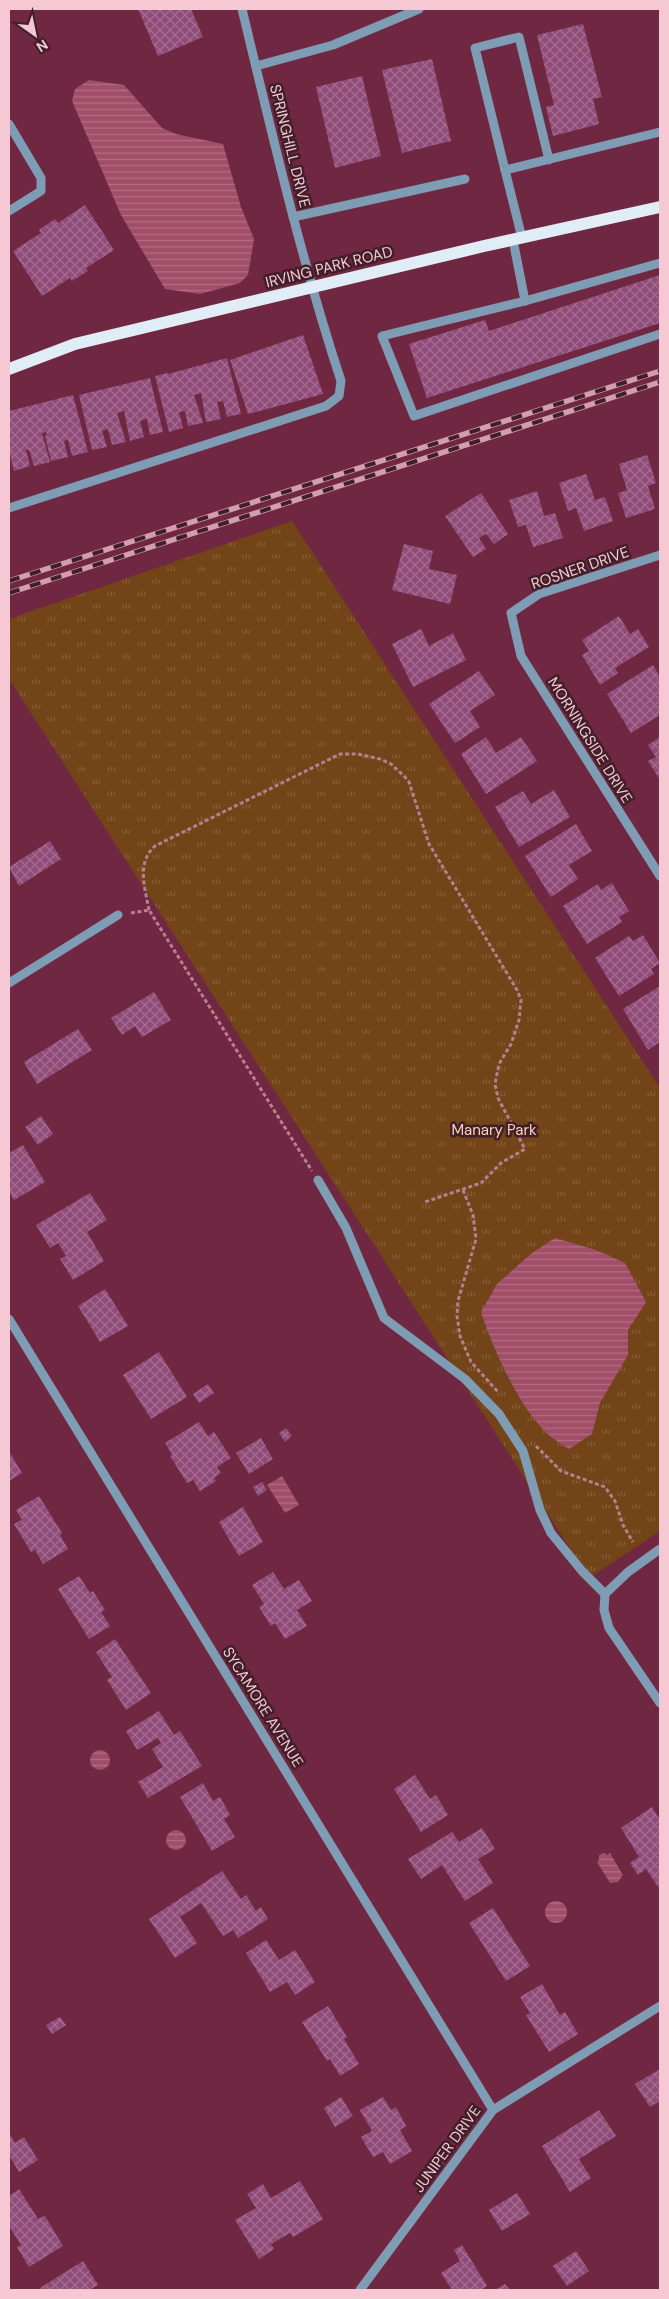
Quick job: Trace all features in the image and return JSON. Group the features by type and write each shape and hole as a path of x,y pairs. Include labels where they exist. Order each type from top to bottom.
{"main road":[{"name":"IRVING PARK ROAD","path":"9,369 75,344 660,207"}],"street":[{"name":"SPRINGHILL DRIVE","path":"9,508 326,406 339,396 341,381 312,289 242,9"},
{"path":"256,66 333,45 419,9"},
{"path":"525,301 505,170 476,48 519,37 549,160"},
{"path":"9,124 41,178 41,191 9,211"},
{"path":"505,170 660,132"},
{"path":"293,217 465,179"},
{"path":"660,263 525,301 382,336 414,416 660,334"},
{"name":"ROSNER DRIVE","path":"511,613 539,594 660,555"},
{"name":"MORNINGSIDE DRIVE","path":"511,613 521,656 660,876"},
{"path":"9,983 118,915"},
{"path":"318,1180 346,1228 384,1318 465,1379 499,1414 523,1451 540,1510 551,1533 582,1572 605,1594"},
{"name":"SYCAMORE AVENUE","path":"9,1319 493,2110"},
{"path":"660,1549 628,1572 605,1594 604,1610 608,1628 657,1690 660,1703"},
{"name":"JUNIPER DRIVE","path":"360,2290 493,2110 660,2006"}],"path":[{"path":"318,1180 149,910 143,865 149,851 155,846 340,754 368,755 390,764 399,770 409,782 429,844 501,962 521,1000 516,1032 499,1064 495,1084 498,1098 525,1149 501,1163 481,1183 425,1202"},
{"path":"118,915 149,910"},
{"path":"463,1190 473,1215 476,1239 458,1302 457,1316 460,1336 471,1362 501,1394"},
{"path":"535,1445 561,1471 605,1487 615,1501 623,1525 633,1542"}],"green space":[{"name":"Manary Park","path":"292,521 660,1088 660,1531 589,1578 9,679 9,619"}],"shaded area":[{"path":"89,80 124,85 162,128 176,134 223,144 241,207 254,239 248,275 240,283 200,294 165,289 121,215 72,101 75,89"},
{"path":"555,1238 596,1250 625,1263 646,1302 628,1330 628,1355 600,1403 592,1434 569,1449 550,1436 528,1411 500,1361 481,1312 497,1284 532,1253"},
{"path":"282,1476 299,1505 285,1513 267,1485"},
{"path":"100,1750 107,1753 110,1760 107,1767 100,1770 93,1767 90,1760 93,1753"},
{"path":"176,1830 183,1833 186,1840 183,1847 176,1850 169,1847 166,1840 169,1833"},
{"path":"604,1853 607,1855 610,1853 623,1875 618,1882 610,1883 597,1862 599,1855"},
{"path":"556,1901 566,1908 567,1912 560,1922 556,1923 546,1916 545,1912 552,1902"}],"building":[{"path":"138,9 191,9 203,37 158,56"},
{"path":"583,24 602,97 593,99 599,124 553,136 546,107 554,105 537,35"},
{"path":"432,59 451,141 402,153 382,70"},
{"path":"362,76 381,156 335,168 316,87"},
{"path":"85,205 114,250 86,268 88,271 72,281 70,278 42,296 13,251 41,233 39,230 55,219 58,223"},
{"path":"660,275 660,323 427,398 409,344 485,320 489,331"},
{"path":"303,335 323,394 248,414 230,360"},
{"path":"227,358 241,414 227,417 223,401 217,402 221,419 206,422 201,393 194,395 203,423 188,426 185,411 179,412 183,428 169,432 155,376"},
{"path":"150,378 163,432 150,435 147,419 140,421 144,437 130,441 124,411 117,413 126,442 112,445 108,429 102,431 107,447 92,450 79,395"},
{"path":"73,395 88,452 72,456 68,440 64,441 68,457 51,461 45,436 47,435 46,432 42,433 50,462 34,466 29,450 26,450 30,466 14,471 9,450 9,411"},
{"path":"647,455 656,483 648,486 655,509 626,518 618,493 627,490 619,464"},
{"path":"586,474 595,500 605,497 613,521 584,531 576,508 568,511 559,483"},
{"path":"537,491 544,516 555,513 563,538 533,547 526,525 518,527 509,500"},
{"path":"481,493 508,534 494,544 486,534 479,538 486,549 473,557 445,516"},
{"path":"404,544 433,551 429,569 457,575 450,604 392,590"},
{"path":"619,616 630,634 638,629 649,647 615,668 618,673 600,685 582,655 589,651 582,640"},
{"path":"421,629 429,646 453,633 466,660 413,687 392,644"},
{"path":"653,665 660,677 660,715 631,733 607,694"},
{"path":"479,671 495,695 470,711 480,727 455,743 429,704"},
{"path":"486,737 496,753 521,737 537,761 486,794 461,754"},
{"path":"660,737 660,780 648,761 656,757 648,745"},
{"path":"554,790 570,817 519,847 495,807 523,791 531,804"},
{"path":"576,824 592,851 569,865 578,879 551,897 525,856"},
{"path":"50,841 61,859 19,886 9,867"},
{"path":"612,883 629,911 619,917 622,922 587,944 563,906 598,884 601,890"},
{"path":"643,935 660,963 651,969 654,974 619,996 595,958 629,936 633,941"},
{"path":"660,986 660,1042 648,1050 623,1009"},
{"path":"154,992 171,1020 142,1037 135,1026 122,1035 111,1018"},
{"path":"78,1029 92,1050 37,1084 24,1062"},
{"path":"41,1116 53,1134 38,1145 25,1127"},
{"path":"23,1145 45,1182 14,1200 9,1192 9,1153"},
{"path":"90,1193 107,1220 87,1232 104,1261 73,1280 60,1259 66,1256 58,1243 50,1248 36,1225"},
{"path":"105,1289 128,1326 100,1342 78,1306"},
{"path":"159,1352 187,1397 151,1419 123,1375"},
{"path":"208,1384 214,1393 199,1403 193,1394"},
{"path":"199,1422 208,1436 214,1432 231,1458 217,1467 221,1473 214,1478 216,1481 200,1491 193,1480 187,1483 170,1456 172,1454 165,1443"},
{"path":"286,1428 292,1436 285,1442 279,1433"},
{"path":"261,1438 273,1459 249,1474 236,1453"},
{"path":"9,1451 22,1473 9,1481"},
{"path":"262,1482 267,1490 258,1496 253,1487"},
{"path":"39,1496 62,1533 60,1535 68,1549 43,1564 35,1550 31,1552 14,1524 22,1520 16,1510"},
{"path":"243,1507 263,1542 239,1556 219,1522"},
{"path":"273,1572 284,1589 299,1580 312,1601 297,1610 307,1626 285,1639 275,1623 271,1626 259,1607 264,1604 252,1585"},
{"path":"79,1576 90,1593 93,1591 105,1610 101,1612 110,1626 89,1639 58,1589"},
{"path":"115,1639 151,1693 126,1710 107,1680 112,1677 96,1652"},
{"path":"159,1711 174,1735 180,1731 202,1766 148,1798 138,1782 163,1767 152,1749 161,1743 158,1738 137,1750 126,1731"},
{"path":"415,1775 430,1799 436,1795 448,1815 421,1832 394,1789"},
{"path":"203,1783 213,1801 220,1797 230,1815 224,1819 235,1837 212,1851 180,1797"},
{"path":"652,1807 660,1820 660,1886 658,1887 646,1869 638,1875 630,1863 639,1857 621,1828"},
{"path":"482,1828 495,1849 478,1859 493,1883 465,1901 442,1865 421,1879 408,1859 452,1832 459,1842"},
{"path":"222,1871 241,1899 246,1895 256,1911 261,1907 268,1919 238,1938 233,1930 223,1936 201,1903 180,1917 197,1943 175,1958 149,1919"},
{"path":"493,1908 530,1966 506,1981 469,1923"},
{"path":"266,1940 279,1960 295,1950 315,1982 295,1995 287,1982 270,1992 246,1953"},
{"path":"542,1984 560,2015 565,2012 578,2034 549,2052 526,2015 530,2013 520,1997"},
{"path":"328,2006 347,2037 344,2039 359,2064 340,2076 330,2059 327,2061 302,2022"},
{"path":"60,2017 66,2025 52,2034 46,2025"},
{"path":"660,2069 660,2101 650,2107 635,2084"},
{"path":"341,2097 353,2116 335,2127 324,2108"},
{"path":"383,2097 391,2110 396,2107 406,2126 400,2130 412,2151 390,2164 383,2152 373,2157 361,2137 372,2131 360,2110"},
{"path":"599,2110 616,2136 579,2159 591,2178 570,2192 542,2146"},
{"path":"9,2133 15,2143 24,2137 38,2160 19,2172 9,2155"},
{"path":"300,2181 323,2219 293,2237 290,2233 271,2244 274,2249 259,2259 235,2220 256,2208 247,2194 263,2184 271,2198"},
{"path":"19,2189 38,2219 45,2216 63,2246 29,2267 17,2247 21,2245 9,2226 9,2196"},
{"path":"517,2193 530,2214 502,2231 489,2210"},
{"path":"462,2245 487,2286 481,2290 452,2290 441,2273 460,2261 454,2250"},
{"path":"576,2251 589,2271 567,2286 553,2266"},
{"path":"83,2261 98,2285 89,2290 42,2290 40,2288"},
{"path":"505,2284 510,2290 495,2290"}],"railway":[{"path":"9,581 660,371"},
{"path":"9,593 660,382"}]}
